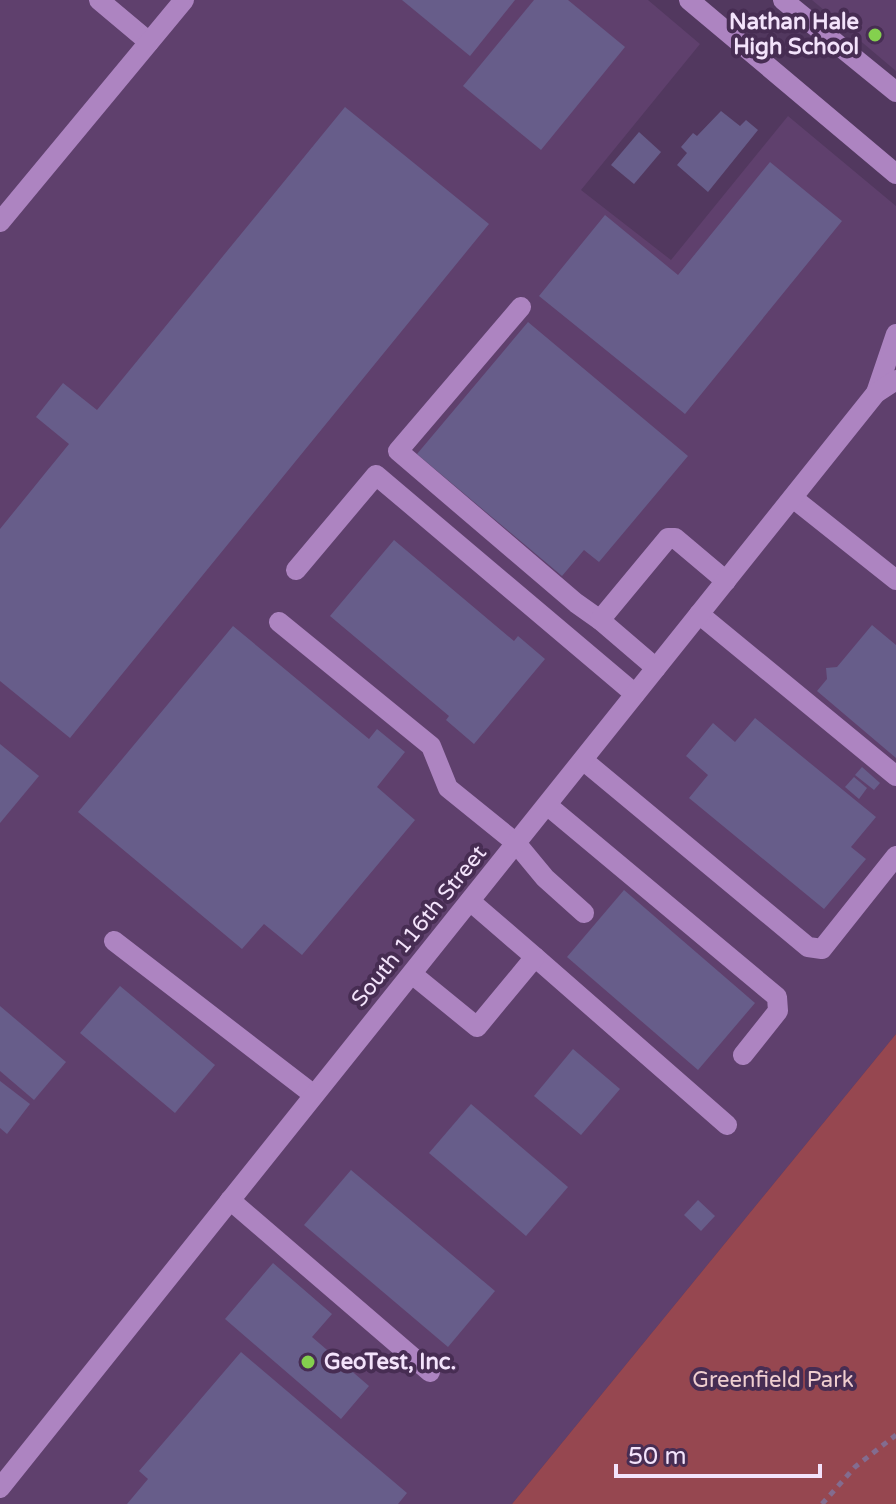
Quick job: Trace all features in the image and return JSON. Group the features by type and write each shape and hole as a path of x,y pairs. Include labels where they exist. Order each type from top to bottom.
{"street":[{"path":"99,0 149,42"},
{"path":"0,222 184,0"},
{"path":"783,0 896,92"},
{"path":"695,2 896,174"},
{"path":"296,570 521,307"},
{"name":"South 116th Street","path":"876,393 896,334"},
{"name":"South 116th Street","path":"0,1488 876,393 896,380"},
{"path":"398,451 656,668"},
{"path":"376,475 635,694"},
{"path":"793,498 896,580"},
{"path":"600,620 668,538 675,538 726,581"},
{"path":"699,614 896,776"},
{"path":"279,622 431,746 448,788 516,843 545,878 584,913"},
{"path":"583,760 808,947 822,949 896,856"},
{"path":"547,805 777,997 778,1011 743,1055"},
{"path":"470,901 727,1125"},
{"path":"114,941 314,1095"},
{"path":"412,974 477,1027 535,957"},
{"path":"230,1200 430,1372"}],"path":[{"path":"822,1504 855,1467 896,1435"}],"shaded area":[{"path":"0,0 648,0 700,44 581,190 671,260 788,116 896,206 896,1034 512,1504 0,1504"},
{"name":"Nathan Hale High School","path":"812,0 896,0 896,71"}],"green space":[{"name":"Greenfield Park","path":"896,1034 896,1504 512,1504"}],"building":[{"path":"402,0 515,0 470,56"},
{"path":"534,0 568,0 625,47 541,150 463,86"},
{"path":"345,107 489,224 70,738 0,681 0,529 69,444 36,417 63,383 97,410"},
{"path":"721,111 740,126 746,120 758,130 708,192 677,165 687,153 681,147 693,133 697,136"},
{"path":"639,132 661,152 634,184 611,165"},
{"path":"770,162 842,221 685,414 539,296 605,215 678,275"},
{"path":"528,322 688,456 599,562 584,550 562,576 417,454"},
{"path":"394,540 514,641 518,636 545,659 474,744 446,720 449,716 330,616"},
{"path":"872,625 896,645 896,758 817,691 827,679 826,668 837,667"},
{"path":"233,626 369,739 377,729 405,752 377,787 415,820 302,955 264,924 242,949 78,812"},
{"path":"755,718 876,817 851,847 866,859 824,909 689,798 708,775 686,756 713,723 735,742"},
{"path":"0,744 39,776 0,823"},
{"path":"862,767 880,783 874,790 855,775"},
{"path":"854,777 867,788 859,799 845,787"},
{"path":"624,890 755,1003 698,1070 567,957"},
{"path":"120,986 215,1065 175,1113 80,1033"},
{"path":"0,1006 66,1062 34,1100 0,1071"},
{"path":"573,1049 620,1089 581,1135 534,1096"},
{"path":"0,1081 30,1104 7,1134 0,1128"},
{"path":"471,1104 568,1187 526,1236 429,1153"},
{"path":"351,1170 495,1291 448,1347 304,1225"},
{"path":"698,1200 715,1216 701,1231 684,1215"},
{"name":"GeoTest, Inc.","path":"273,1263 332,1314 312,1337 369,1386 341,1419 225,1319"},
{"path":"241,1352 407,1493 398,1504 127,1504 148,1479 139,1471"}],"place":[{"name":"Nathan Hale High School","path":"875,35"},
{"name":"GeoTest, Inc.","path":"308,1362"}]}
